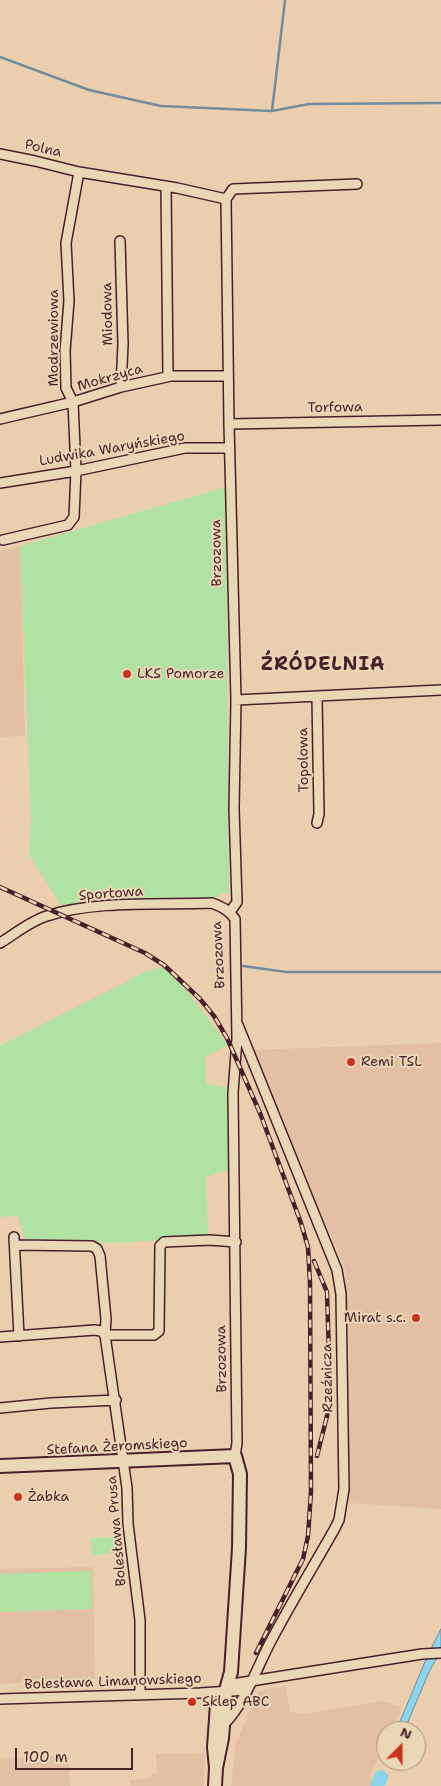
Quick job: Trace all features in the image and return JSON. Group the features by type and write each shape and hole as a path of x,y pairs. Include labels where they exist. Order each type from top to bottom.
{"street":[{"name":"Polna","path":"0,154 80,172"},
{"path":"80,172 166,186 226,199 233,189 357,184"},
{"name":"Modrzewiowa","path":"4,540 68,525 74,516 76,471 73,402 66,388 65,351 69,300 66,243 80,172"},
{"path":"166,186 168,376"},
{"name":"Brzozowa","path":"222,1691 231,1672 239,1548 240,1474 236,1456 236,1242 233,1093 236,1020 235,919 230,912 237,902 234,808 236,700 228,424 226,199"},
{"name":"Miodowa","path":"120,241 123,344 121,387"},
{"name":"Mokrzyca","path":"0,419 73,402 121,387 168,376 228,376"},
{"name":"Torfowa","path":"228,424 441,420"},
{"name":"Ludwika Waryńskiego","path":"0,483 76,471 185,448 229,448"},
{"path":"236,700 441,690"},
{"name":"Topolowa","path":"317,697 319,814 317,823"},
{"name":"Sportowa","path":"0,943 32,922 46,916 83,908 212,904 221,906 230,912"},
{"name":"Rzeźnicza","path":"224,1724 233,1716 272,1640 339,1520 344,1489 341,1304 337,1270 236,1020"},
{"path":"0,1337 95,1330 101,1331 105,1335 154,1335 159,1331 160,1246 164,1242 210,1240 236,1242"},
{"name":"Bolesława Prusa","path":"19,1336 14,1241 92,1246 97,1249 100,1256 105,1335 128,1488 128,1524 140,1620 140,1695"},
{"path":"0,1408 116,1400"},
{"name":"Stefana Żeromskiego","path":"0,1466 236,1456"},
{"name":"Bolesława Limanowskiego","path":"0,1699 222,1691 232,1684 249,1686 422,1654 441,1653"},
{"path":"215,1786 216,1768 224,1724 222,1691"},
{"path":"216,1768 214,1747 222,1691"}],"shaded area":[{"path":"20,546 25,736 0,737 0,551"},
{"path":"441,1043 441,1509 348,1503 346,1372 349,1356 345,1268 251,1050"},
{"path":"93,1567 95,1679 0,1684 0,1569"},
{"path":"286,1686 290,1712 303,1714 383,1701 402,1707 396,1721 376,1721 376,1763 369,1778 384,1786 231,1786 236,1743 258,1691"},
{"path":"205,1753 203,1786 131,1786 130,1780 148,1779 152,1774 157,1773 156,1754"},
{"path":"69,1756 70,1786 0,1786 0,1758"}],"green space":[{"name":"LKS Pomorze","path":"226,487 229,893 221,893 216,897 116,899 110,891 103,889 85,902 61,905 29,855 31,821 20,546"},
{"path":"168,966 228,1045 205,1057 206,1084 228,1087 233,1167 206,1177 208,1237 114,1243 25,1239 18,1216 0,1217 0,1046 147,971"},
{"path":"116,1537 117,1553 92,1555 91,1538"},
{"path":"91,1571 92,1609 0,1612 0,1574"}],"water":[{"path":"441,1629 441,1650 429,1672 408,1721 400,1721"}],"waterway":[{"path":"0,57 89,90 161,106 272,111 285,0"},
{"path":"272,111 309,104 441,103"},
{"path":"243,966 286,972 441,972"},
{"path":"378,1785 381,1777"}],"railway":[{"path":"0,887 145,953 164,965 200,999 214,1016 227,1038 260,1113 301,1223 308,1247 310,1283 311,1492 308,1536 303,1559 256,1653"},
{"path":"314,1261 327,1292 330,1387 329,1408 317,1456"}],"place":[{"name":"LKS Pomorze","path":"127,674"},
{"name":"Remi TSL","path":"351,1062"},
{"name":"Mirat s.c.","path":"416,1318"},
{"name":"Żabka","path":"18,1497"},
{"name":"Sklep ABC","path":"192,1702"}],"district":[{"name":"ŹRÓDELNIA","path":"323,665"}]}
